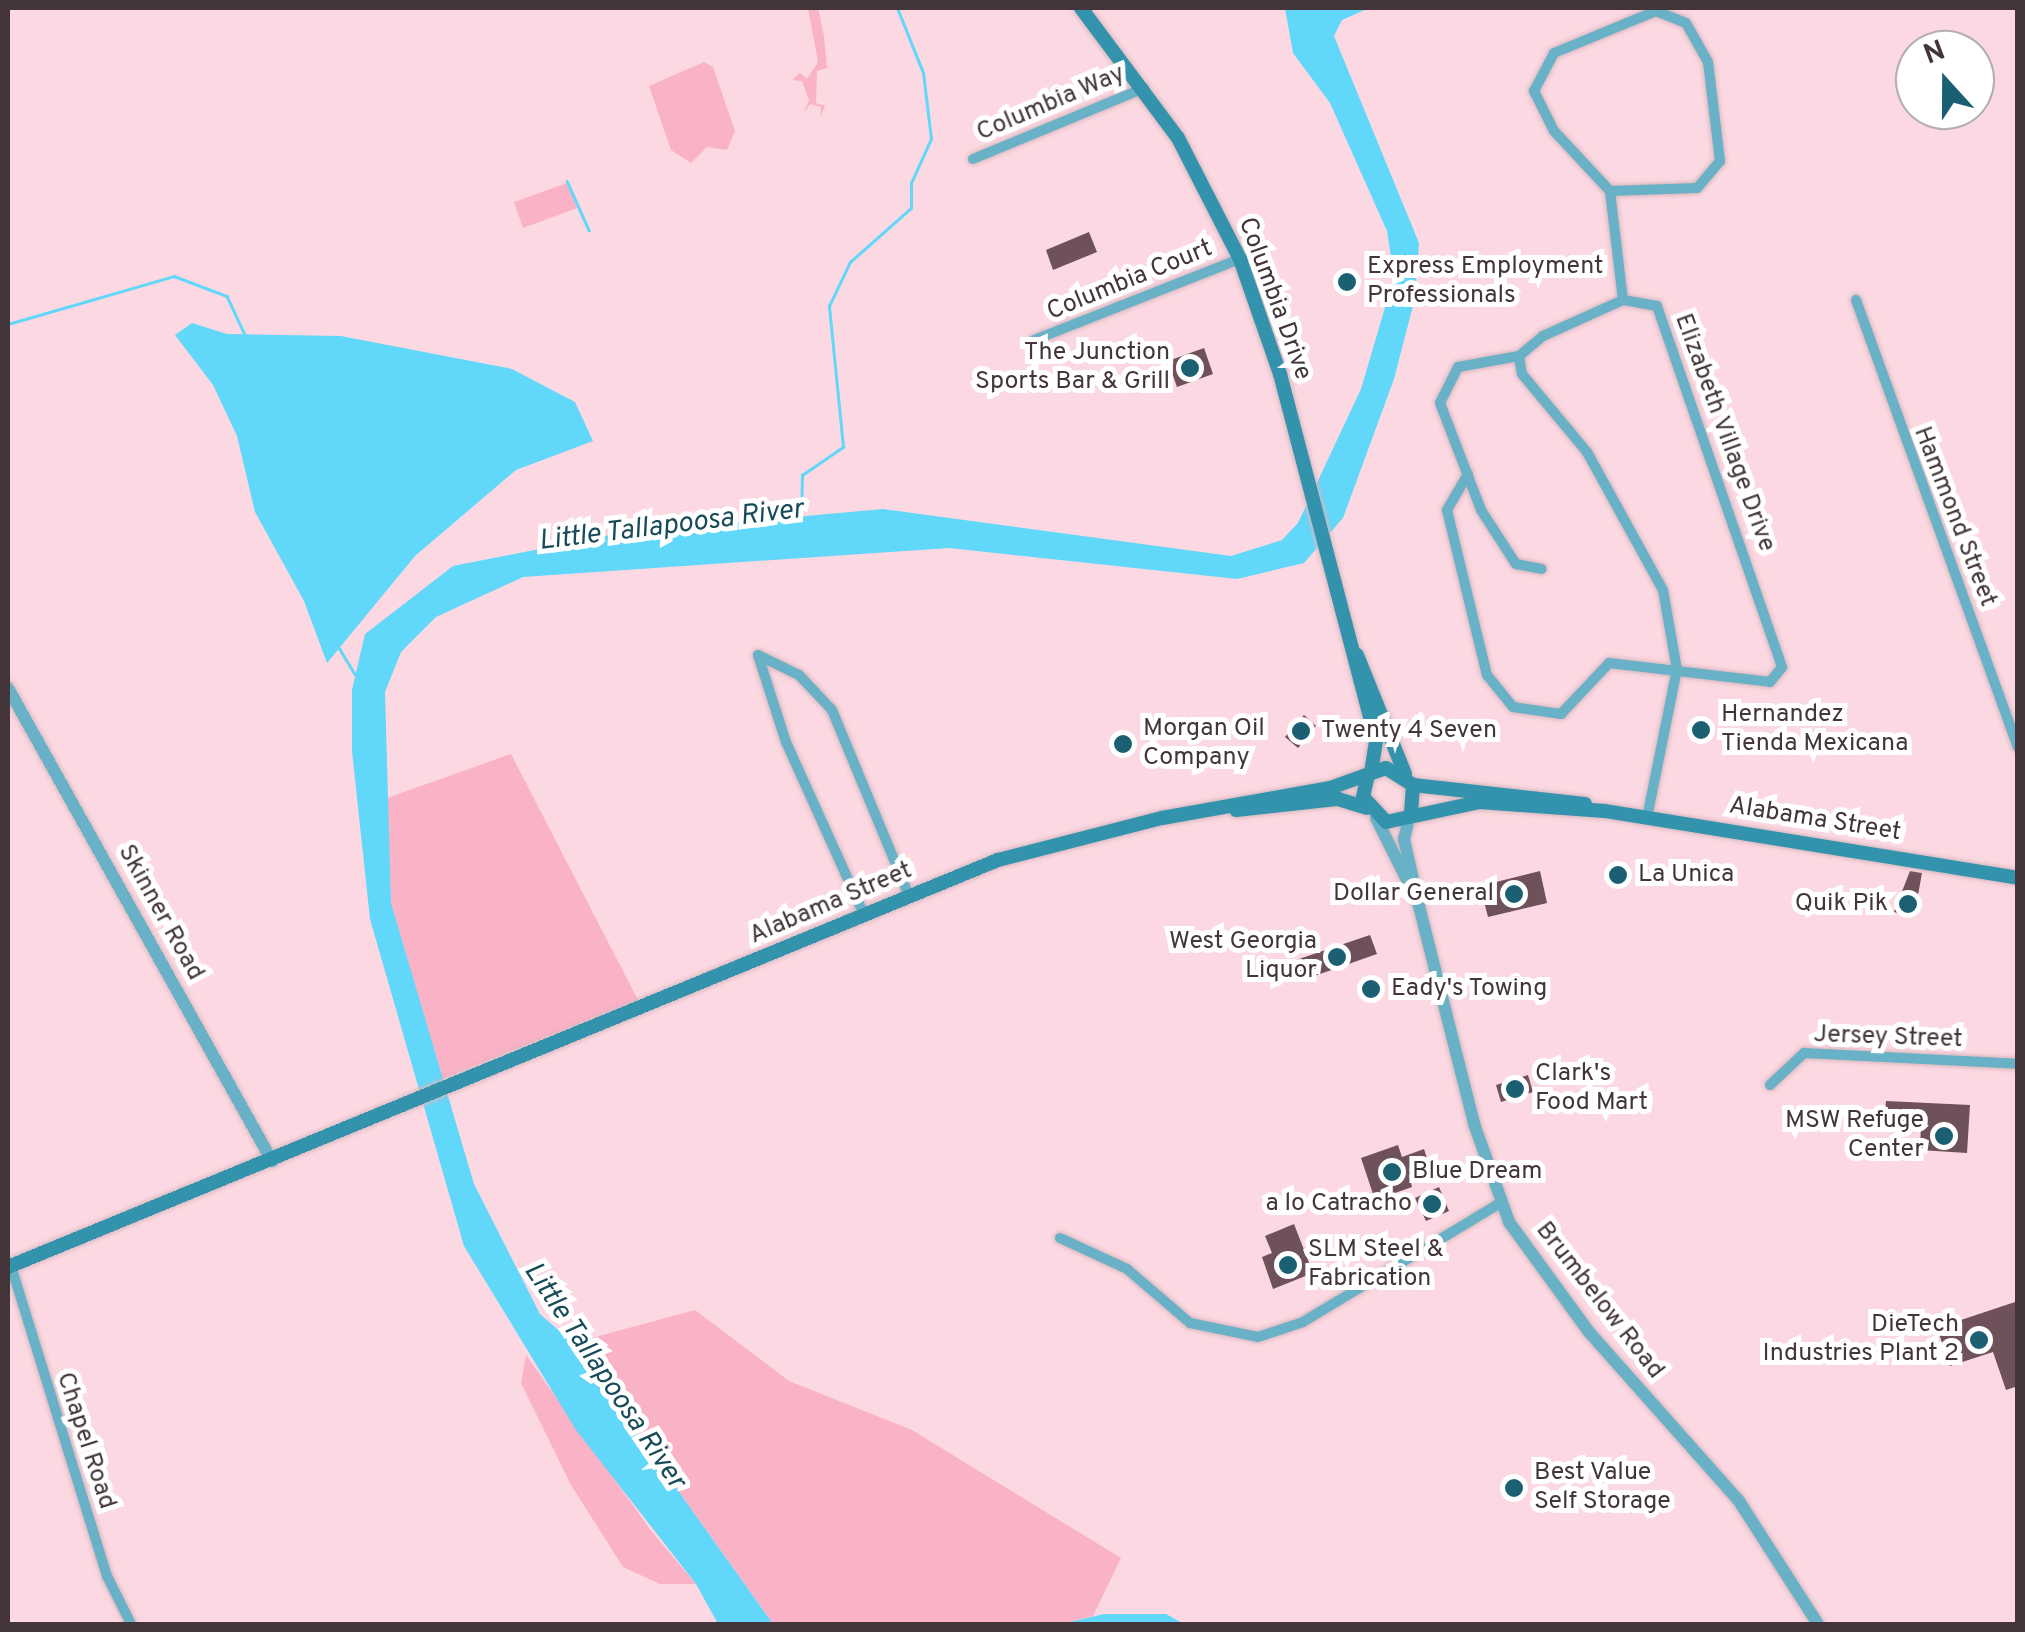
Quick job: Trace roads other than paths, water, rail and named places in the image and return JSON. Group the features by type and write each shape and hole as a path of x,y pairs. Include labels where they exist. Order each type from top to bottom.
{"main road":[{"name":"Columbia Drive","path":"1081,8 1145,87 1240,259 1302,463 1376,741 1369,774 1371,813"},
{"name":"Columbia Drive","path":"1350,641 1410,780"},
{"name":"Alabama Street","path":"9,1266 910,896 1074,838 1369,774 1410,780 1440,794 1556,798 1605,811"},
{"path":"1410,780 1410,817"},
{"name":"Alabama Street","path":"1216,810 1338,799 1371,813 1410,817 1479,802 1605,811 2018,878"}],"street":[{"path":"1542,569 1516,564 1468,474 1440,402 1458,368 1519,356 1543,336 1623,300 1610,191 1554,131 1534,91 1554,53 1580,38 1636,15 1672,12 1708,62 1720,161 1696,188 1610,191"},
{"name":"Columbia Way","path":"972,158 1145,87"},
{"name":"Columbia Court","path":"1034,340 1240,259"},
{"name":"Elizabeth Village Drive","path":"1623,300 1656,306 1782,652 1782,667 1770,682 1677,669"},
{"name":"Hammond Street","path":"1856,300 2018,748"},
{"path":"1519,356 1522,374 1587,452 1663,590 1677,669 1648,818"},
{"path":"1468,474 1447,510 1488,675 1501,698 1527,712 1561,714 1609,663 1677,669"},
{"path":"864,915 786,742 758,655 800,675 832,710 910,896"},
{"name":"Skinner Road","path":"8,688 272,1160"},
{"name":"Brumbelow Road","path":"1371,813 1418,902"},
{"name":"Brumbelow Road","path":"1410,817 1404,838 1418,902 1500,1203 1578,1318 1739,1501 1818,1624"},
{"name":"Jersey Street","path":"1770,1085 1804,1053 2018,1064"},
{"path":"1060,1238 1126,1269 1190,1323 1258,1337 1303,1322 1500,1203"},
{"name":"Chapel Road","path":"9,1266 107,1576 131,1624"}],"water":[{"path":"1285,8 1369,8 1342,20 1334,36 1419,243 1415,298 1394,379 1343,518 1304,563 1237,579 949,548 523,577 436,617 401,652 385,692 391,903 474,1184 540,1314 573,1343 773,1624 718,1624 696,1584 576,1430 464,1246 370,919 352,751 352,690 365,634 453,566 620,533 883,509 1231,556 1282,540 1298,523 1361,389 1394,277 1387,231 1330,103 1293,53"},
{"path":"192,323 227,334 341,336 512,369 575,402 593,441 516,470 415,556 327,663 304,601 255,512 237,436 213,385 175,335"},
{"path":"1104,1614 1166,1614 1184,1624 1061,1624"}],"waterway":[{"name":"Little Tallapoosa River","path":"801,519 802,475 843,447 829,306 850,262 911,208 911,183 931,139 923,73 897,8"},
{"path":"567,181 589,230"},
{"path":"8,324 174,276 227,296 246,337"},
{"path":"338,646 355,674"}],"place":[{"name":"Express Employment Professionals","path":"1347,282"},
{"name":"The Junction Sports Bar & Grill","path":"1190,368"},
{"name":"Hernandez Tienda Mexicana","path":"1701,730"},
{"name":"Twenty 4 Seven","path":"1301,731"},
{"name":"Morgan Oil Company","path":"1123,744"},
{"name":"La Unica","path":"1618,875"},
{"name":"Dollar General","path":"1514,894"},
{"name":"Quik Pik","path":"1908,904"},
{"name":"West Georgia Liquor","path":"1337,957"},
{"name":"Eady's Towing","path":"1371,989"},
{"name":"Clark's Food Mart","path":"1515,1089"},
{"name":"MSW Refuge Center","path":"1944,1136"},
{"name":"Blue Dream","path":"1392,1172"},
{"name":"a lo Catracho","path":"1432,1204"},
{"name":"SLM Steel & Fabrication","path":"1288,1265"},
{"name":"DieTech Industries Plant 2","path":"1979,1340"},
{"name":"Best Value Self Storage","path":"1514,1488"}]}
